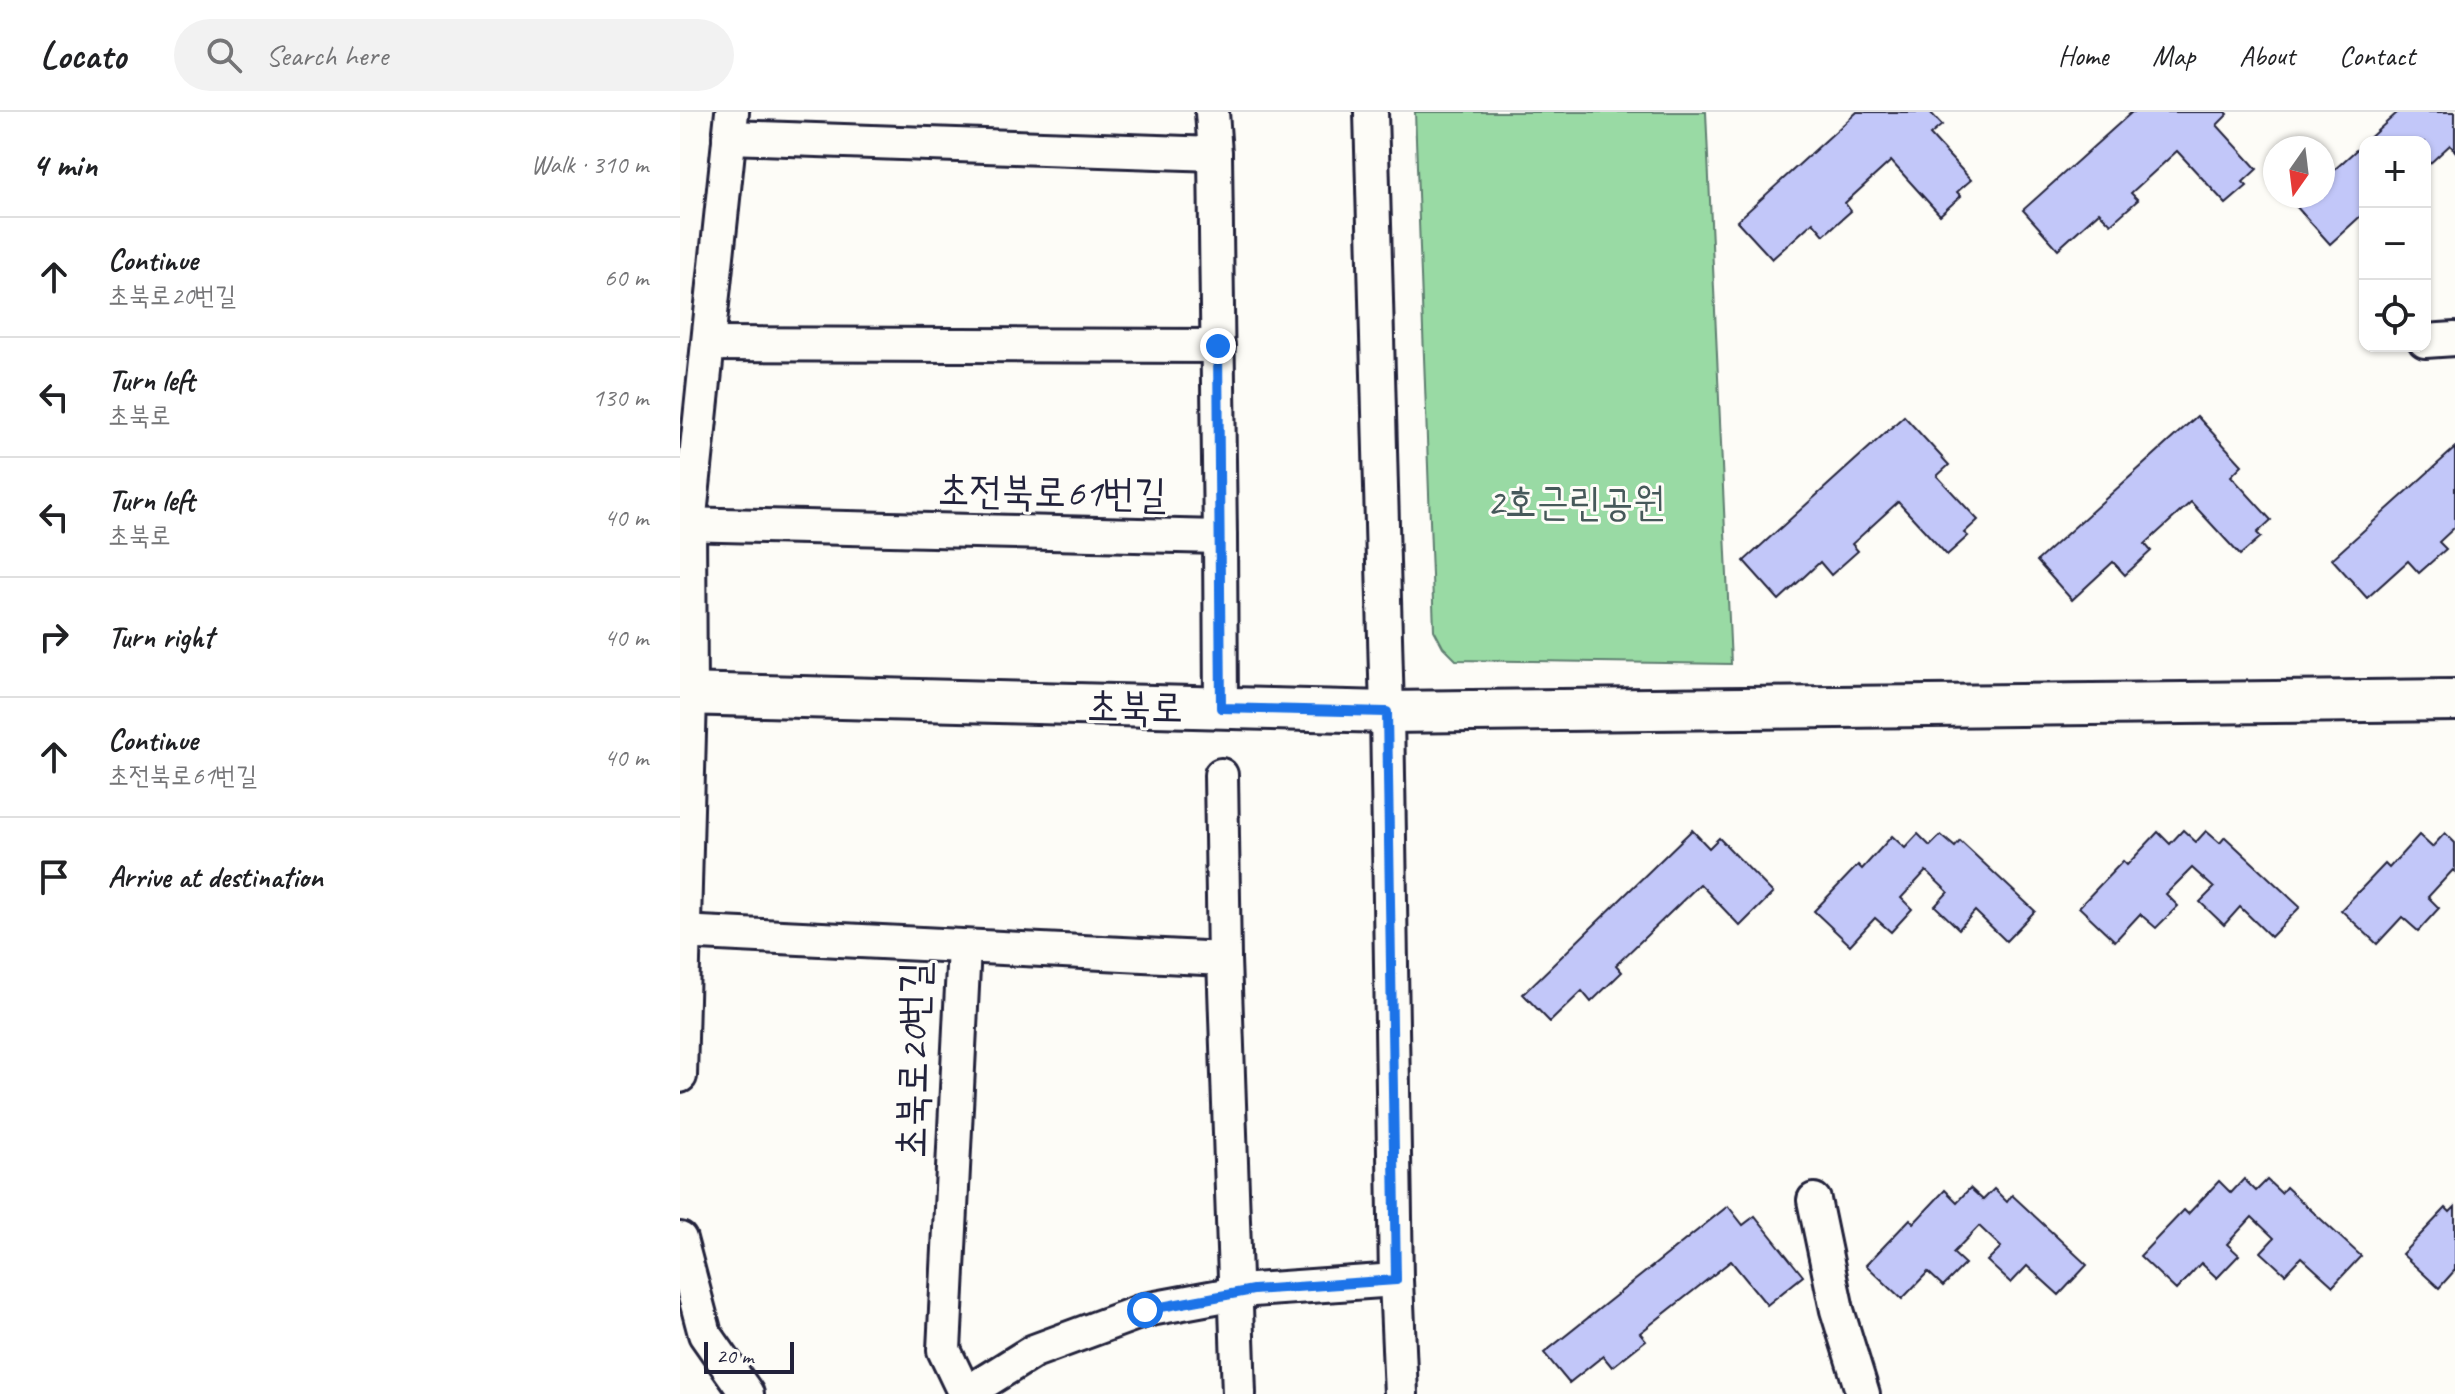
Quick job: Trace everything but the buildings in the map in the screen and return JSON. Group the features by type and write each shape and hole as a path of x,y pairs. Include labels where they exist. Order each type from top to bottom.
{"main road":[{"name":"초북로","path":"685,694 1387,712 2455,700"}],"street":[{"name":"초전북로61번길","path":"685,525 1220,537 1212,112"},
{"path":"1371,112 1401,1394"},
{"path":"680,1076 685,525 731,125 1215,154"},
{"path":"2431,341 2455,339"},
{"path":"708,344 1218,346"},
{"path":"1220,537 1221,708"},
{"path":"1221,775 1239,1394"},
{"name":"초북로20번길","path":"682,932 964,947 944,1350 965,1394 1034,1351 1145,1310 1253,1290 1396,1280"},
{"path":"964,947 1224,959"},
{"path":"1814,1200 1837,1310 1863,1394"},
{"path":"680,1239 705,1334 747,1394"}],"green space":[{"name":"2호근린공원","path":"1415,112 1706,112 1731,664 1456,660 1443,647 1434,630"}],"route":[{"path":"1145,1310 1253,1290 1396,1280 1387,712 1221,708 1218,346"}]}
